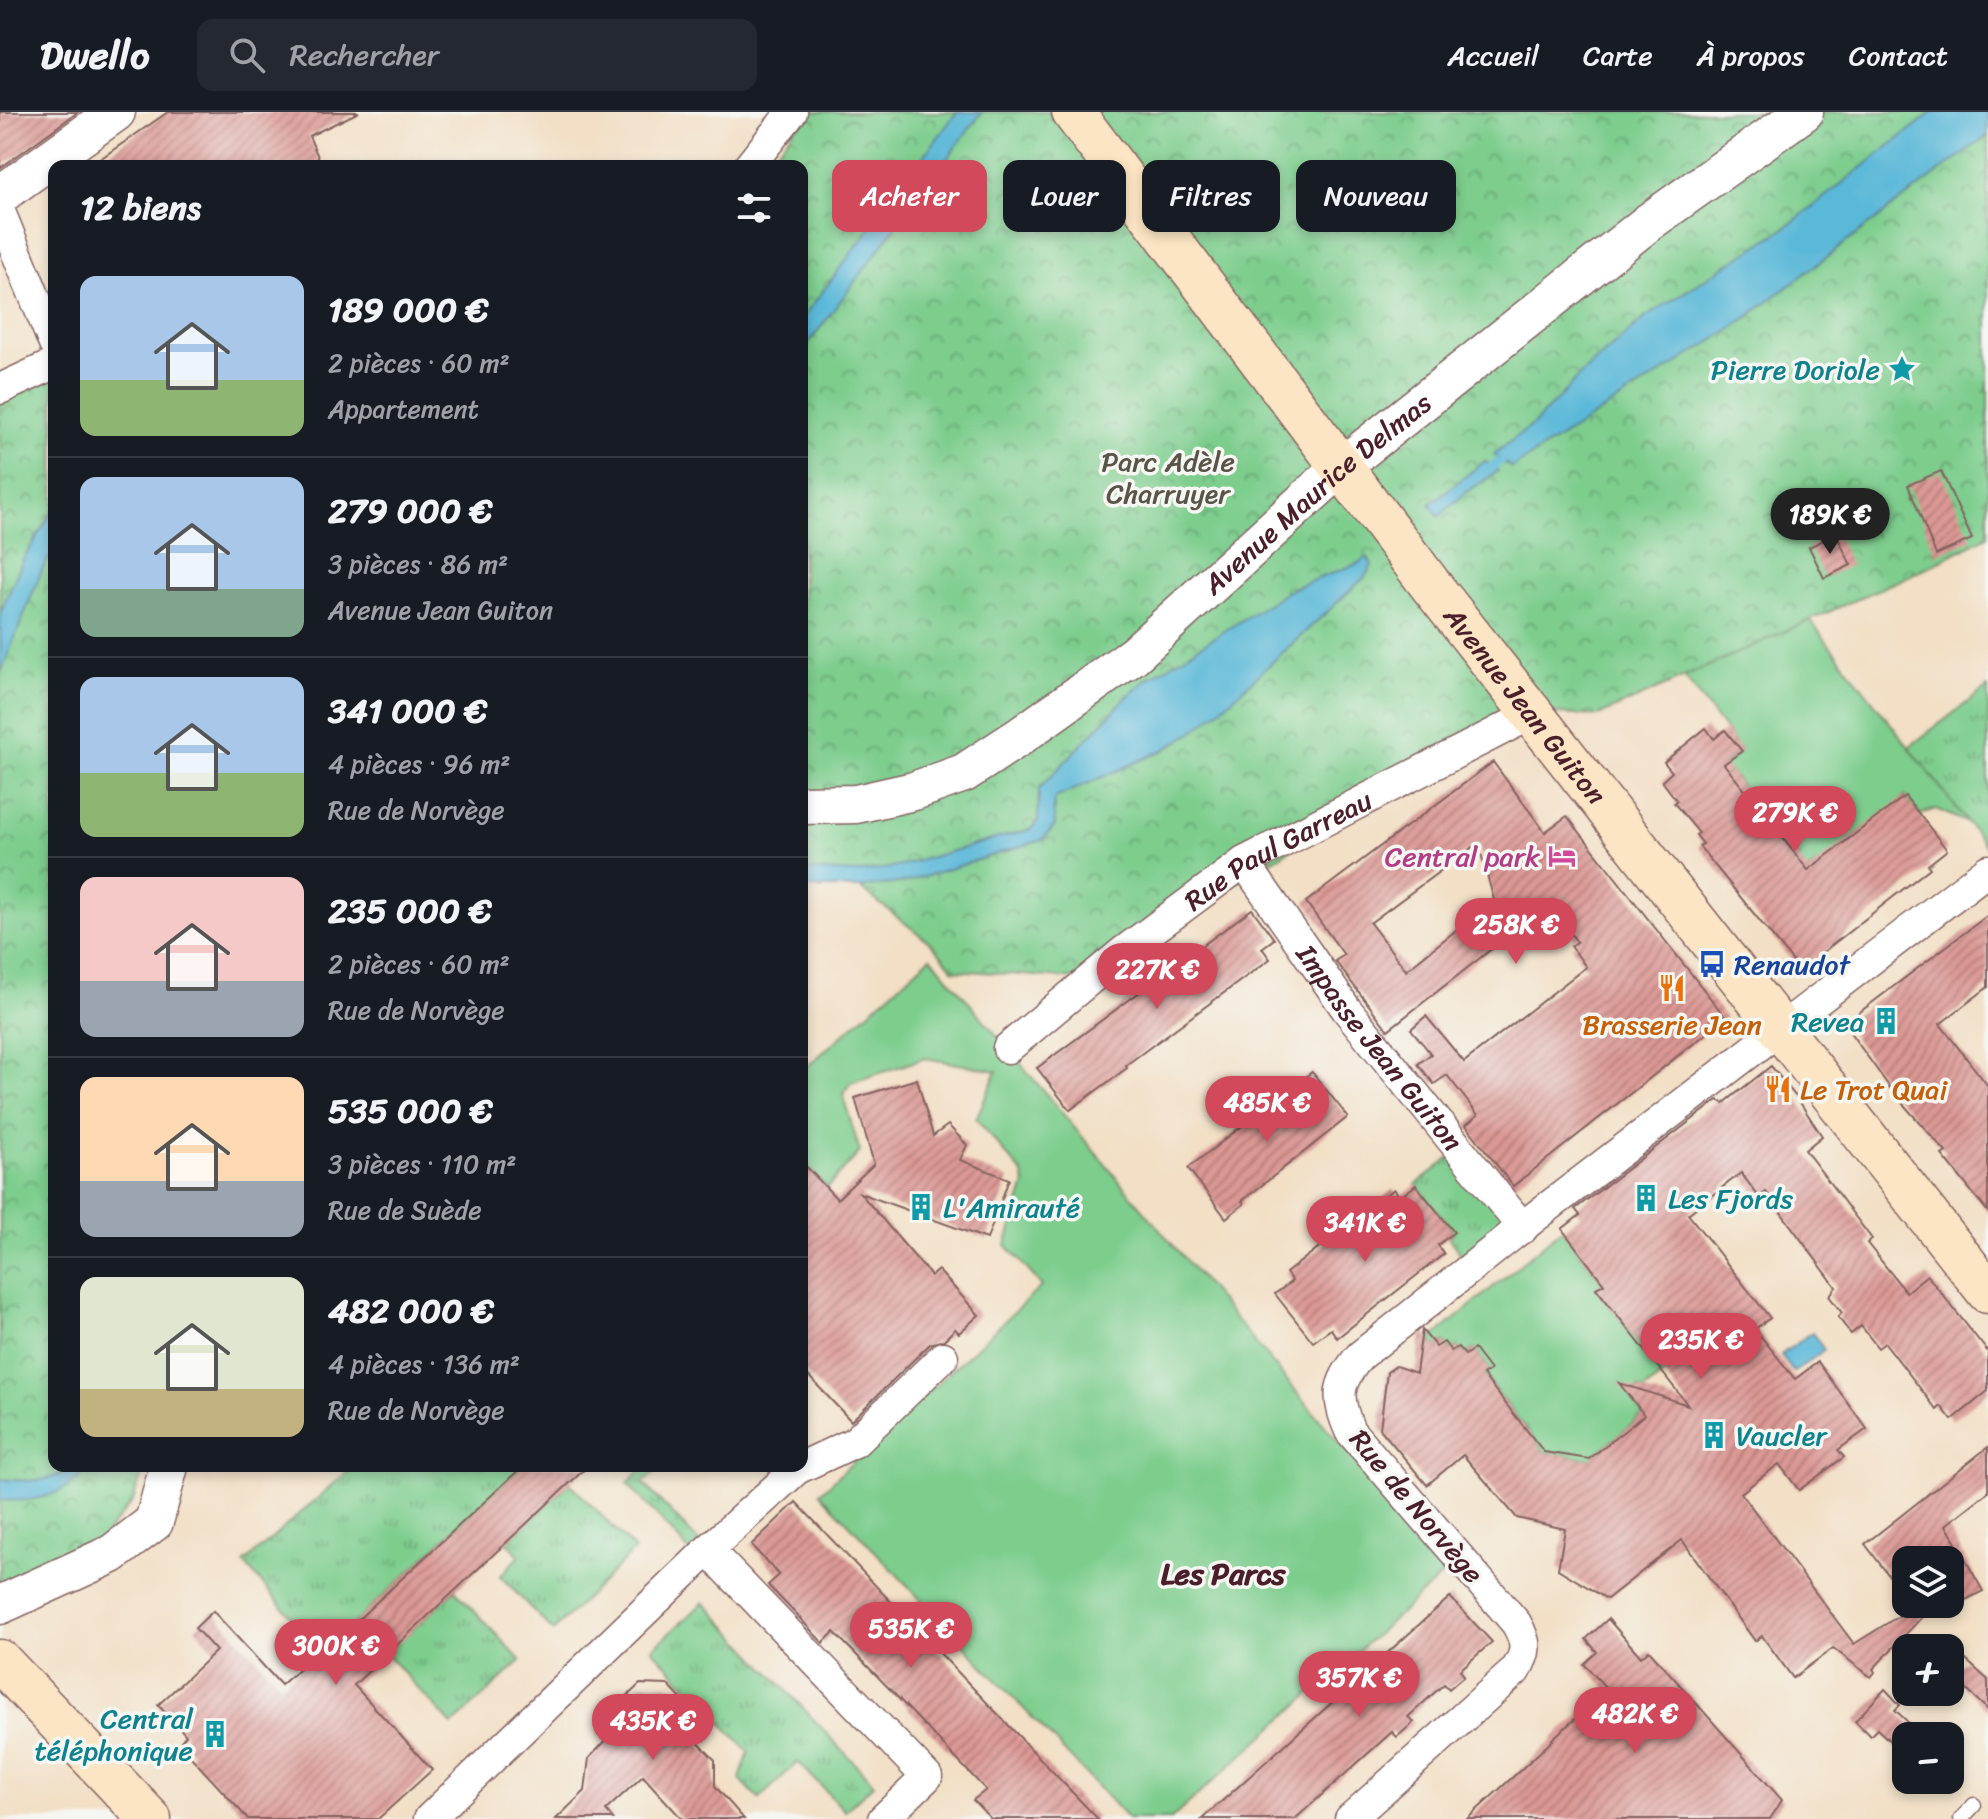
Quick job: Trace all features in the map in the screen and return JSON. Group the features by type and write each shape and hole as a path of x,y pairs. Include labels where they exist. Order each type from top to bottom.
{"main road":[{"name":"Avenue Jean Guiton","path":"1073,112 1532,714 1988,1292"},
{"path":"0,1661 150,1819"}],"street":[{"path":"49,160 116,112"},
{"path":"754,160 792,112"},
{"name":"Avenue Maurice Delmas","path":"808,805 856,804 914,791 964,773 1134,655 1341,467 1649,222 1804,112"},
{"path":"0,195 48,161"},
{"path":"0,212 48,329"},
{"path":"0,389 48,367"},
{"name":"Rue Paul Garreau","path":"1008,1048 1124,951 1244,862 1532,714"},
{"name":"Impasse Jean Guiton","path":"1244,862 1347,1010 1523,1228"},
{"name":"Rue de Norvège","path":"1350,1819 1515,1671 1524,1658 1525,1645 1516,1623 1350,1431 1340,1402 1340,1387 1360,1356 1988,870"},
{"path":"808,1464 855,1442 943,1357"},
{"path":"0,1605 112,1554 154,1522 167,1472"},
{"path":"429,1819 708,1550 794,1472"},
{"path":"708,1550 927,1777 883,1819"}],"lane":[{"path":"1961,1819 1974,1805"}],"green space":[{"name":"Parc Adèle Charruyer","path":"808,112 1988,112 1988,536 1926,568 1598,716 1516,712 1078,979 954,970 932,944 860,888 808,884 808,160 770,160"},
{"path":"48,380 48,1472 142,1472 133,1501 100,1541 0,1588 0,405 10,397"},
{"path":"1810,620 1968,823 1936,809 1920,815 1905,796 1830,867 1801,872 1793,862 1799,857 1732,774 1722,766 1741,751 1684,677"},
{"path":"1988,687 1988,849 1909,747"},
{"path":"931,957 1447,1571 1171,1819 1128,1819 820,1493 1042,1286 1006,1245 1025,1184 1023,1174 976,1119 997,1071 925,1058 850,1083 843,1096 860,1152 827,1188 808,1171 808,1066"},
{"path":"1460,1150 1523,1228 1471,1268 1448,1237 1454,1232 1416,1185"},
{"path":"1562,1229 1604,1284 1596,1288 1656,1365 1669,1370 1643,1391 1638,1388 1632,1399 1643,1415 1590,1459 1544,1452 1488,1380 1484,1374 1490,1370 1474,1349 1465,1355 1458,1347 1451,1351 1444,1342 1436,1347 1430,1340"},
{"path":"347,1472 517,1472 323,1652 244,1563"},
{"path":"639,1472 655,1472 643,1483 700,1543 690,1552 627,1483"},
{"path":"570,1483 635,1550 553,1631 500,1576 520,1556 507,1542"},
{"path":"455,1590 521,1661 452,1725 386,1654"},
{"path":"704,1602 874,1784 845,1811 798,1762 759,1799 740,1779 749,1752 652,1649"}],"water":[{"path":"957,112 982,112 946,160 921,160"},
{"path":"1933,112 1988,112 1988,135 1733,328 1512,468 1494,454 1535,423 1581,374 1646,317 1785,228"},
{"path":"867,232 892,232 808,344 808,311"},
{"path":"1485,461 1498,471 1439,516 1430,504"},
{"path":"48,519 48,560 0,675 0,613 23,560"},
{"path":"1367,557 1372,565 1365,577 1190,734 1164,750 1057,797 1053,803 1055,826 1042,840 907,882 860,888 808,888 808,870 856,873 896,867 1031,829 1038,821 1039,789 1146,680 1293,588 1359,563"},
{"path":"1812,1332 1824,1350 1794,1372 1781,1355"},
{"path":"64,1472 85,1472 72,1484 50,1495 26,1500 0,1500 0,1479 29,1481"}],"building":[{"path":"0,112 78,112 0,168"},
{"path":"168,112 359,112 309,136 319,160 99,160"},
{"path":"1941,471 1972,539 1936,555 1908,485"},
{"path":"1836,534 1851,565 1824,578 1809,547"},
{"path":"1706,728 1714,739 1725,730 1742,751 1724,764 1808,870 1905,796 1947,850 1928,865 1930,868 1808,964 1794,963 1699,846 1703,844 1696,835 1699,833 1674,803 1677,801 1662,781 1672,772 1664,762"},
{"path":"1493,762 1545,832 1567,816 1726,1018 1513,1186 1466,1125 1478,1115 1447,1075 1434,1084 1418,1064 1431,1054 1411,1029 1426,1016 1464,1062 1586,967 1571,946 1577,942 1549,904 1388,1030 1335,961 1344,955 1306,902","holes":["1478,843 1494,900 1406,970 1370,923"]},
{"path":"1252,909 1274,939 1262,948 1270,959 1070,1110 1037,1068"},
{"path":"1988,915 1988,987 1940,1024 1988,1086 1988,1212 1942,1155 1946,1152 1896,1096 1844,1024"},
{"path":"1771,1066 1822,1136 1805,1150 1872,1239 1867,1243 1906,1292 1927,1275 1988,1352 1988,1391 1952,1420 1941,1406 1937,1410 1885,1343 1878,1348 1861,1326 1851,1334 1838,1317 1842,1313 1829,1296 1836,1287 1766,1192 1759,1197 1741,1173 1688,1214 1770,1318 1755,1329 1795,1379 1818,1362 1867,1429 1838,1450 1844,1457 1799,1490 1779,1464 1741,1493 1854,1644 1896,1618 1921,1618 1906,1634 1892,1634 1892,1649 1873,1669 1875,1672 1871,1677 1833,1648 1793,1678 1762,1636 1755,1641 1682,1540 1607,1599 1558,1569 1565,1529 1517,1518 1463,1455 1427,1485 1380,1429 1387,1372 1396,1366 1416,1373 1422,1330 1436,1347 1444,1342 1451,1351 1458,1347 1465,1355 1474,1349 1490,1370 1483,1375 1544,1452 1589,1459 1644,1415 1619,1383 1688,1405 1596,1288 1604,1284 1562,1229 1580,1215 1575,1209 1718,1100 1724,1103"},
{"path":"1312,1072 1348,1117 1242,1201 1244,1204 1226,1218 1188,1168"},
{"path":"917,1079 933,1136 948,1125 967,1145 960,1160 1009,1179 987,1239 860,1193 931,1276 938,1270 979,1315 959,1333 955,1329 944,1340 930,1344 851,1421 808,1375 808,1168 837,1199 874,1164 855,1098"},
{"path":"1416,1185 1454,1232 1438,1245 1444,1254 1337,1338 1331,1329 1313,1342 1275,1294 1292,1281 1286,1273 1394,1189 1400,1197"},
{"path":"1988,1447 1988,1492 1946,1525 1958,1546 1892,1546 1892,1580 1865,1544"},
{"path":"517,1472 582,1472 354,1685 432,1770 378,1819 248,1819 190,1756 192,1753 181,1741 186,1735 158,1705 216,1651 195,1628 213,1611 281,1685 321,1650 323,1652"},
{"path":"796,1502 1098,1819 991,1819 973,1800 986,1790 834,1632 823,1643 768,1585 779,1575 751,1545"},
{"path":"1964,1557 1983,1591 1964,1601"},
{"path":"1450,1597 1492,1642 1460,1670 1464,1676 1449,1689 1444,1684 1408,1717 1414,1722 1397,1737 1392,1732 1295,1819 1202,1819"},
{"path":"1608,1619 1641,1657 1649,1650 1782,1800 1770,1819 1467,1819 1608,1690 1584,1664 1597,1652 1586,1639"},
{"path":"1966,1660 1988,1680 1988,1710 1964,1687"},
{"path":"640,1684 668,1685 685,1703 685,1729 715,1760 715,1786 744,1819 682,1819 643,1776 606,1810 613,1819 556,1819 585,1791 589,1758 621,1725 624,1699"},
{"path":"1885,1689 1892,1696 1892,1706 1899,1706 1895,1710 1908,1722 1892,1722 1892,1743 1877,1729 1870,1736 1855,1721"}],"waterway":[{"path":"1485,471 1502,460"}],"place":[{"name":"Pierre Doriole","path":"1902,369"},
{"name":"Central park","path":"1562,856"},
{"name":"Renaudot","path":"1712,964"},
{"name":"Brasserie Jean","path":"1672,988"},
{"name":"Revea","path":"1886,1021"},
{"name":"Le Trot Quai","path":"1778,1089"},
{"name":"Les Fjords","path":"1646,1198"},
{"name":"L'Amirauté","path":"921,1207"},
{"name":"Vaucler","path":"1714,1435"},
{"name":"Central téléphonique","path":"215,1734"}],"district":[{"name":"Les Parcs","path":"1223,1574"}]}
